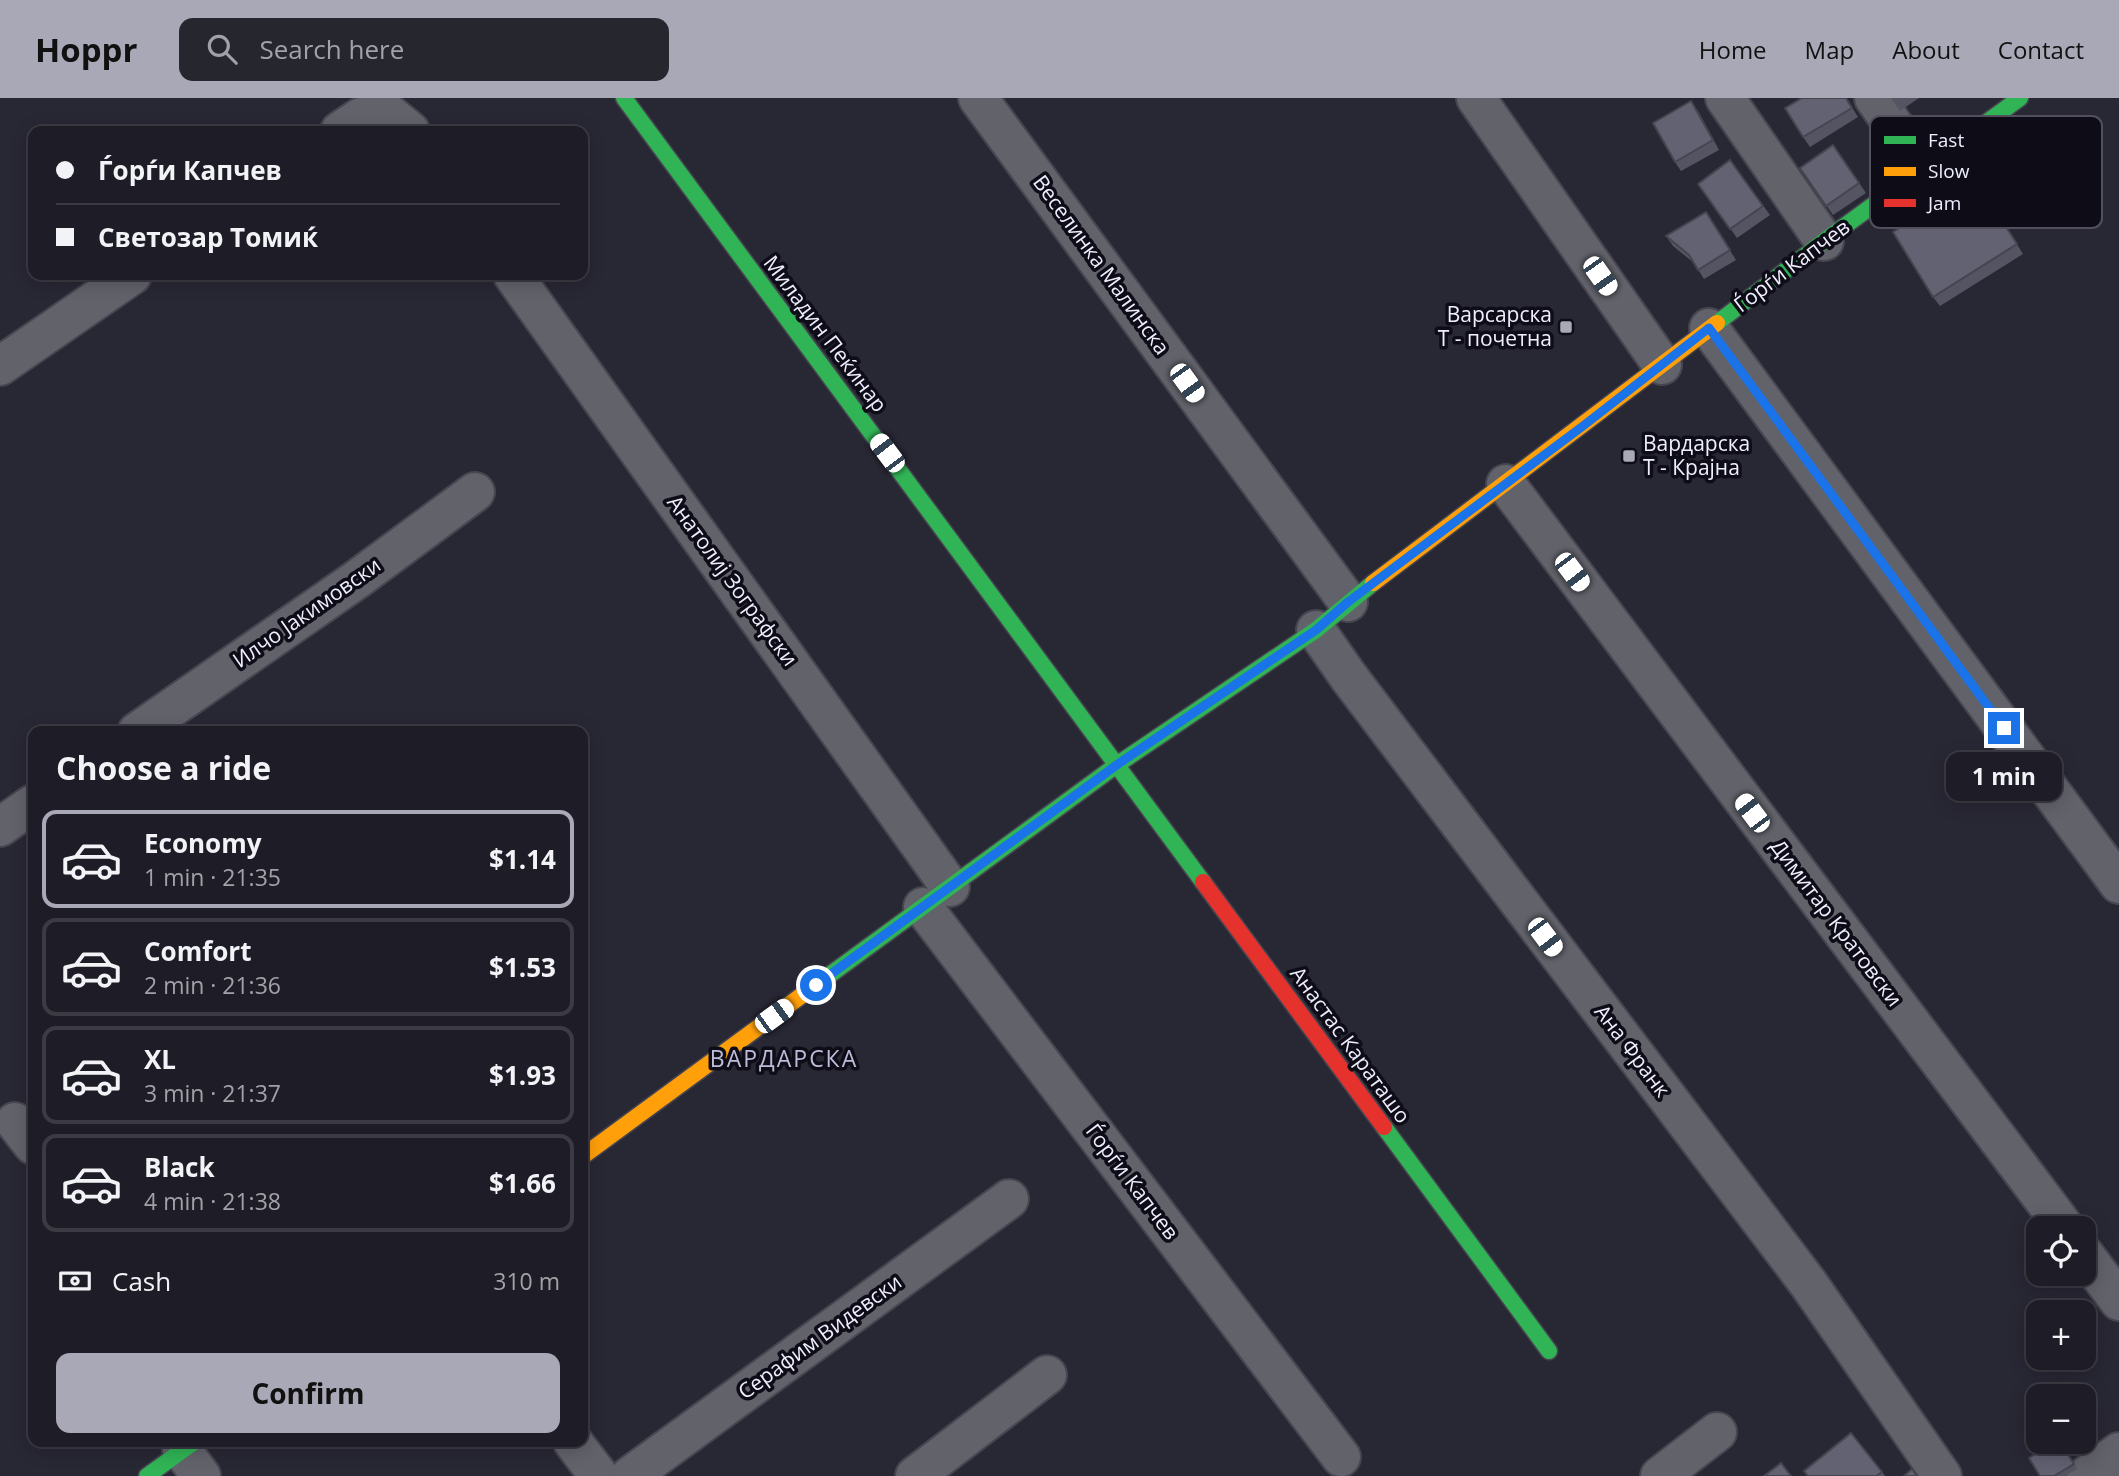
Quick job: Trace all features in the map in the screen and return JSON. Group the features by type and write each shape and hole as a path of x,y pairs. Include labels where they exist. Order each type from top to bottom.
{"street":[{"name":"Миладин Пеќинар","path":"624,98 1118,764"},
{"name":"Веселинка Малинска","path":"978,98 1348,602"},
{"path":"1476,98 1662,365"},
{"path":"1725,98 1824,241"},
{"path":"1874,98 1887,116"},
{"name":"Ѓорѓи Капчев","path":"1995,116 2020,98"},
{"path":"348,126 361,117 388,113 406,126"},
{"name":"Ѓорѓи Капчев","path":"588,1152 1118,764 1316,630 1348,602 1870,207"},
{"path":"0,366 125,280"},
{"name":"Анатолиј Зографски","path":"516,280 936,897"},
{"path":"1709,328 2119,884"},
{"name":"Димитар Кратовски","path":"1506,484 2056,1216"},
{"name":"Илчо Јакимовски","path":"146,726 356,580 475,492"},
{"name":"Ана Франк","path":"1316,630 1348,676 1808,1283 1942,1476"},
{"name":"Анастас Караташо","path":"1118,764 1549,1351"},
{"path":"0,827 28,807"},
{"name":"Ѓорѓи Капчев","path":"936,897 1341,1457"},
{"name":"Серафим Видевски","path":"630,1476 1009,1199"},
{"path":"2096,1270 2119,1301"},
{"path":"915,1476 1047,1375"},
{"path":"1660,1476 1717,1432"},
{"path":"577,1447 599,1476"},
{"path":"2086,1476 2119,1452"},
{"path":"147,1476 192,1456"}],"building":[{"path":"1802,98 1846,98 1852,108 1803,137 1785,108"},
{"path":"1691,101 1713,140 1675,162 1653,123"},
{"path":"1833,145 1859,183 1826,206 1800,168"},
{"path":"1730,160 1763,206 1730,229 1698,184"},
{"path":"1706,212 1730,250 1698,270 1689,255 1666,236"},
{"path":"1899,228 2007,228 2017,244 1933,297 1893,232"},
{"path":"1851,1433 1882,1472 1876,1476 1808,1476 1804,1471"},
{"path":"2036,1454 2068,1454 2074,1464 2054,1476 2040,1476 2029,1458"},
{"path":"1781,1463 1791,1476 1764,1476"},
{"path":"1912,1469 1917,1476 1904,1476"}],"traffic: fast":[{"path":"624,98 1203,882"},
{"path":"1995,116 2020,98"},
{"path":"1717,323 1870,207"},
{"path":"805,993 1118,764 1316,630 1373,583"},
{"path":"1384,1127 1549,1351"},
{"path":"147,1476 187,1447"}],"traffic: slow":[{"path":"1373,583 1717,323"},
{"path":"588,1152 805,993"}],"traffic: jam":[{"path":"1203,882 1384,1127"}],"place":[{"name":"Варсарска Т - почетна","path":"1566,327"},
{"name":"Вардарска Т - Крајна","path":"1629,456"}],"district":[{"name":"ВАРДАРСКА","path":"784,1059"}],"route":[{"path":"816,985 1118,764 1316,630 1348,602 1709,328 2004,728"}]}
